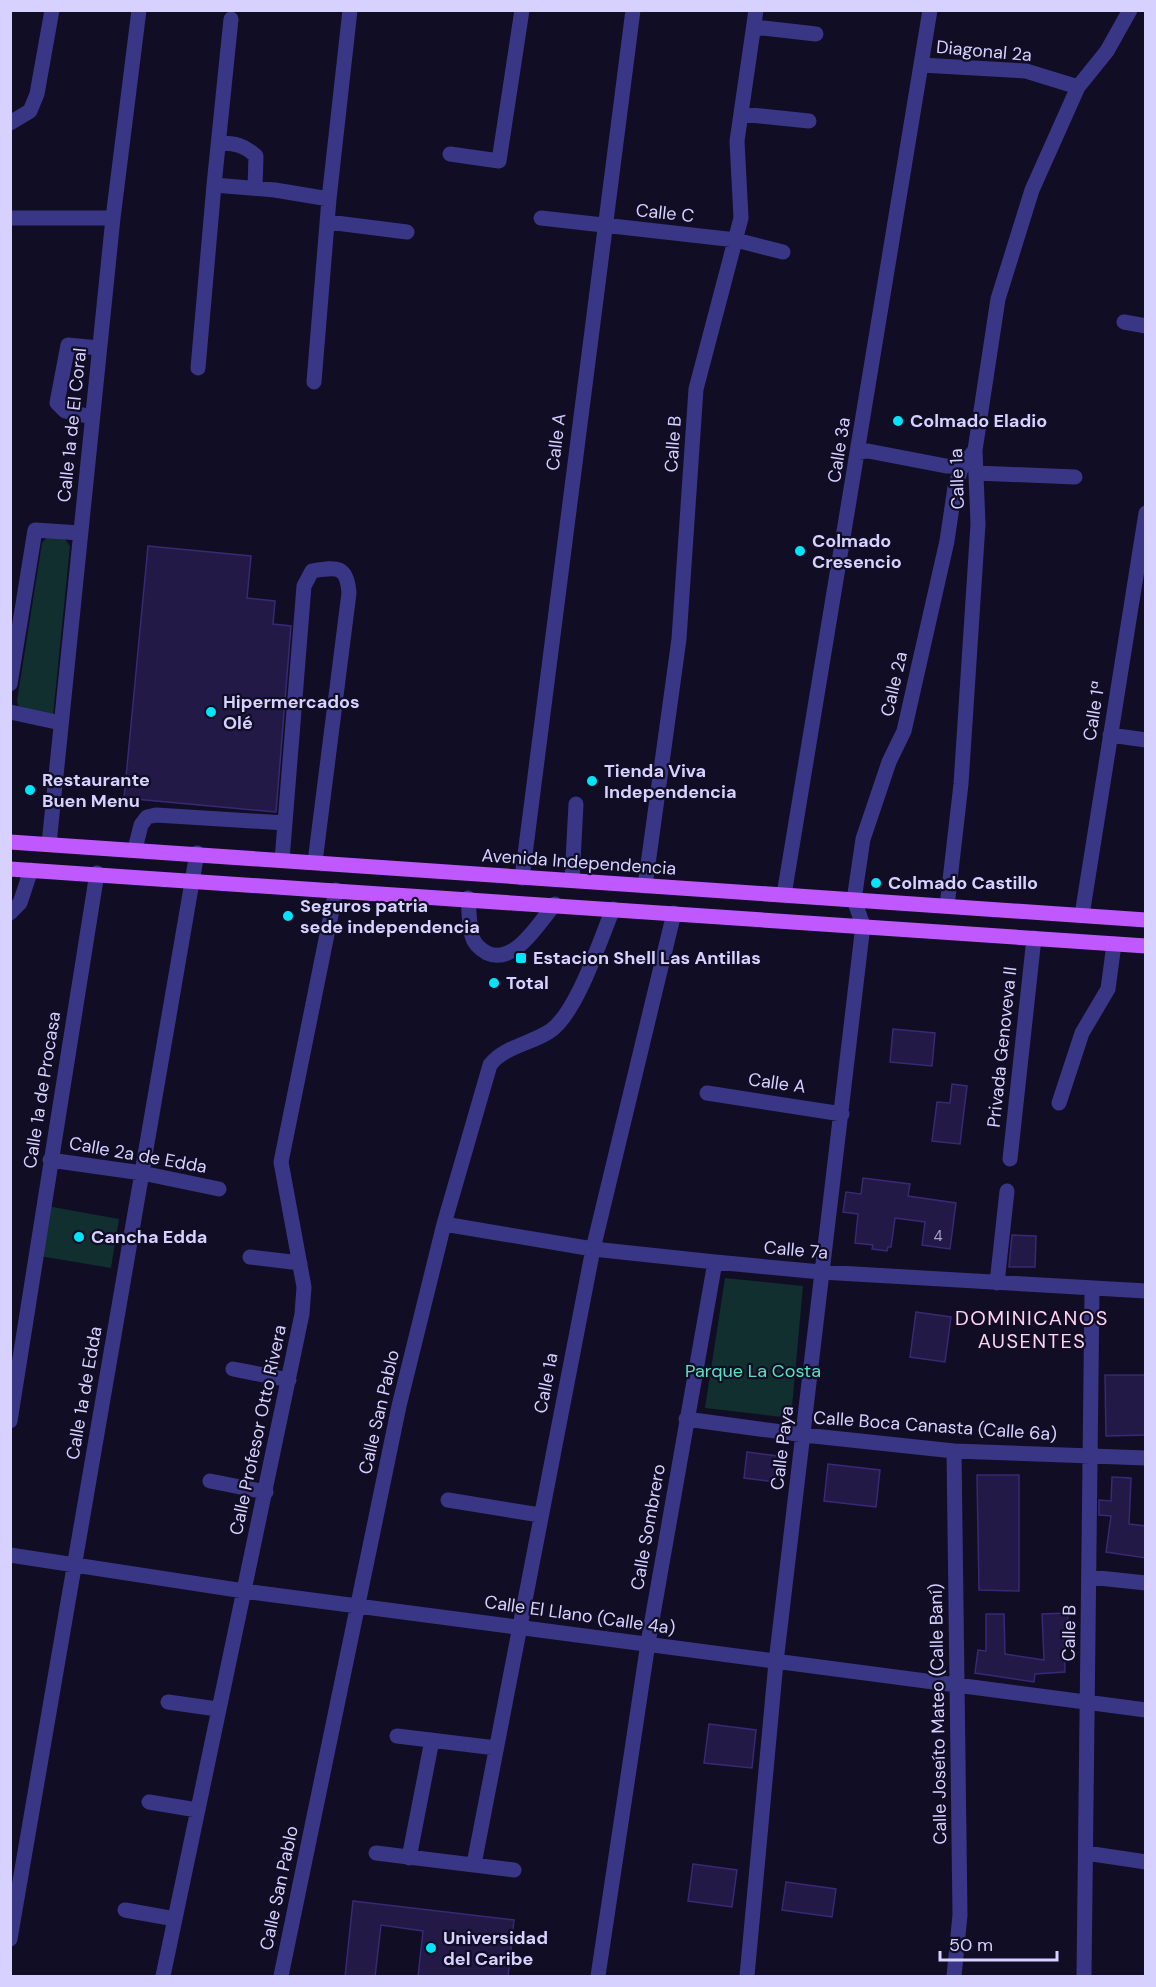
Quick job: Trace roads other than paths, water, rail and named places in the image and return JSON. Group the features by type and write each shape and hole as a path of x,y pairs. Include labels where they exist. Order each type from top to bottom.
{"main road":[{"name":"Avenida Independencia","path":"10,842 197,853 522,878 1146,920"},
{"path":"10,869 415,894 1146,946"},
{"path":"415,894 417,870"},
{"path":"555,904 565,880"}],"street":[{"path":"10,123 30,111 38,93 51,10"},
{"name":"Calle 1a de El Coral","path":"49,844 112,218 139,10"},
{"path":"314,382 350,10"},
{"path":"450,154 499,161 522,10"},
{"name":"Calle A","path":"522,878 603,225 633,10"},
{"name":"Calle B","path":"645,886 679,639 696,389 741,218 737,141 756,10"},
{"name":"Calle 3a","path":"784,895 930,10"},
{"name":"Calle 1a","path":"948,906 961,784 978,514 975,450 998,299 1032,190 1078,87 1107,51 1130,10"},
{"path":"198,368 231,19"},
{"path":"754,27 816,34"},
{"name":"Diagonal 2a","path":"921,65 1026,71 1078,87"},
{"path":"741,114 809,121"},
{"path":"219,144 236,143 248,148 256,156 255,188"},
{"path":"214,185 255,188 330,199"},
{"path":"10,218 112,218"},
{"name":"Calle C","path":"540,218 736,240 783,252"},
{"path":"328,222 407,232"},
{"path":"1124,322 1146,326"},
{"path":"92,417 65,411 57,403 68,345 99,348"},
{"name":"Calle 2a","path":"863,926 854,900 863,839 906,722 947,542 955,487 962,466 975,450"},
{"path":"858,452 868,451 946,466 962,466"},
{"path":"976,473 1075,477"},
{"name":"Calle 1ª","path":"1082,915 1110,735 1139,603 1146,513"},
{"path":"10,684 35,530 80,533"},
{"path":"282,860 304,586 312,571 329,568 344,570 348,576 350,593 315,862"},
{"path":"10,712 61,723"},
{"path":"1110,735 1146,740"},
{"path":"565,880 576,804"},
{"path":"135,849 141,825 147,817 156,815 285,822"},
{"name":"Calle 1a de Edda","path":"10,1939 197,853"},
{"path":"10,914 20,903 31,870"},
{"name":"Calle 1a de Procasa","path":"10,1421 97,873"},
{"name":"Calle Profesor Otto Rivera","path":"163,1977 304,1301 300,1263 281,1162 336,890"},
{"path":"468,898 472,938 478,948 490,954 504,955 518,948 555,904"},
{"name":"Calle San Pablo","path":"280,1977 399,1406 444,1224 490,1065 498,1057 551,1031 560,1022 580,987 613,909"},
{"name":"Calle 1a","path":"474,1864 518,1626 593,1249 674,913"},
{"name":"Calle Paya","path":"747,1977 776,1662 863,926"},
{"name":"Privada Genoveva II","path":"1010,1160 1034,938"},
{"path":"1059,1104 1082,1033 1108,989 1114,944"},
{"name":"Calle A","path":"707,1093 842,1114"},
{"name":"Calle 2a de Edda","path":"50,1160 142,1173 219,1189"},
{"path":"997,1283 1008,1191"},
{"name":"Calle 7a","path":"444,1224 593,1249 715,1262 821,1272 1092,1290 1146,1291"},
{"path":"250,1257 300,1263"},
{"name":"Calle Sombrero","path":"598,1977 648,1643 715,1262"},
{"name":"Calle B","path":"1084,1977 1092,1290"},
{"path":"233,1369 289,1380"},
{"name":"Calle Boca Canasta (Calle 6a)","path":"686,1419 804,1435 954,1451 1146,1458"},
{"name":"Calle Joseíto Mateo (Calle Baní)","path":"954,1451 960,1915 954,1977"},
{"path":"210,1481 266,1491"},
{"path":"448,1500 540,1515"},
{"name":"Calle El Llano (Calle 4a)","path":"10,1555 244,1591 1146,1710"},
{"path":"1089,1577 1146,1583"},
{"path":"168,1702 218,1709"},
{"path":"397,1736 496,1748"},
{"path":"409,1857 432,1740"},
{"path":"149,1802 197,1810"},
{"path":"376,1853 514,1870"},
{"path":"1086,1853 1146,1862"},
{"path":"125,1910 175,1919"}],"place":[{"name":"Colmado Eladio","path":"898,421"},
{"name":"Colmado Cresencio","path":"800,551"},
{"name":"Hipermercados Olé","path":"211,712"},
{"name":"Tienda Viva Independencia","path":"592,781"},
{"name":"Restaurante Buen Menu","path":"30,790"},
{"name":"Colmado Castillo","path":"876,883"},
{"name":"Seguros patria sede independencia","path":"288,916"},
{"name":"Estacion Shell Las Antillas","path":"521,958"},
{"name":"Total","path":"494,983"},
{"name":"Cancha Edda","path":"79,1237"},
{"name":"Universidad del Caribe","path":"431,1948"}],"district":[{"name":"DOMINICANOS AUSENTES","path":"1032,1330"}],"park label":[{"name":"Parque La Costa","path":"753,1371"}]}
